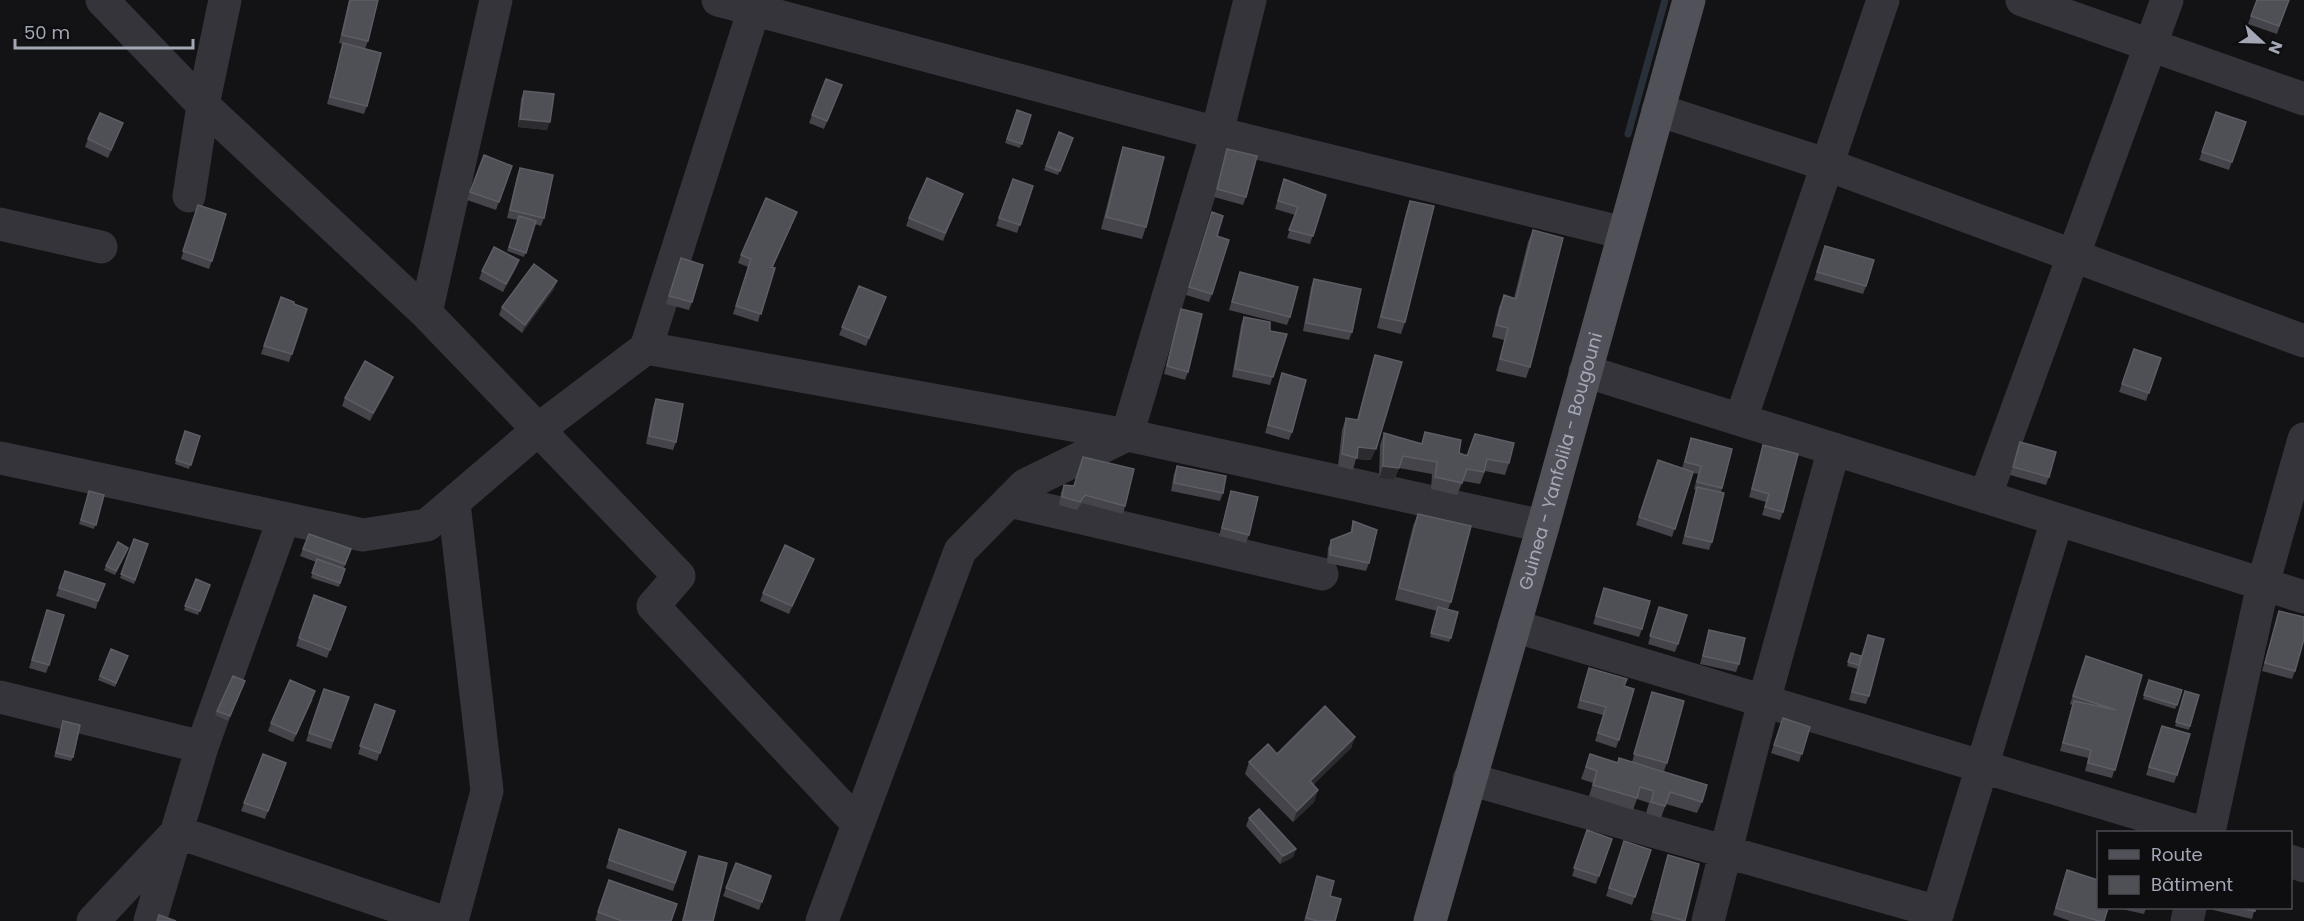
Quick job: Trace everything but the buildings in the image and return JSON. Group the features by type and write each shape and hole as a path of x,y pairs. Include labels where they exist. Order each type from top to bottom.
{"main road":[{"name":"Guinea - Yanfolila - Bougouni","path":"1430,921 1543,526 1689,0"}],"street":[{"path":"102,0 203,105 426,313 679,576 653,606 858,824"},
{"path":"189,196 203,105 225,0"},
{"path":"426,313 496,0"},
{"path":"718,0 756,5 1217,133 1624,233"},
{"path":"822,921 960,551 1024,484 1127,435 1217,133 1250,0"},
{"path":"1742,419 1883,0"},
{"path":"2022,0 2304,99"},
{"path":"1984,497 2167,0"},
{"path":"0,458 363,535 427,525 539,429 646,348 756,5"},
{"path":"1658,110 1828,165 2304,341"},
{"path":"0,224 101,247"},
{"path":"646,348 1127,435 1543,526"},
{"path":"1585,371 2304,597"},
{"path":"2209,831 2263,584 2304,439"},
{"path":"1708,921 1764,700 1834,449"},
{"path":"1008,501 1322,574"},
{"path":"452,921 487,791 454,503"},
{"path":"150,921 202,747 284,518"},
{"path":"1469,779 1724,851 1936,916 2057,520"},
{"path":"1514,626 2197,831"},
{"path":"0,697 202,747"},
{"path":"93,921 177,832"},
{"path":"177,832 440,921"}],"waterway":[{"path":"1628,134 1665,0"}]}
